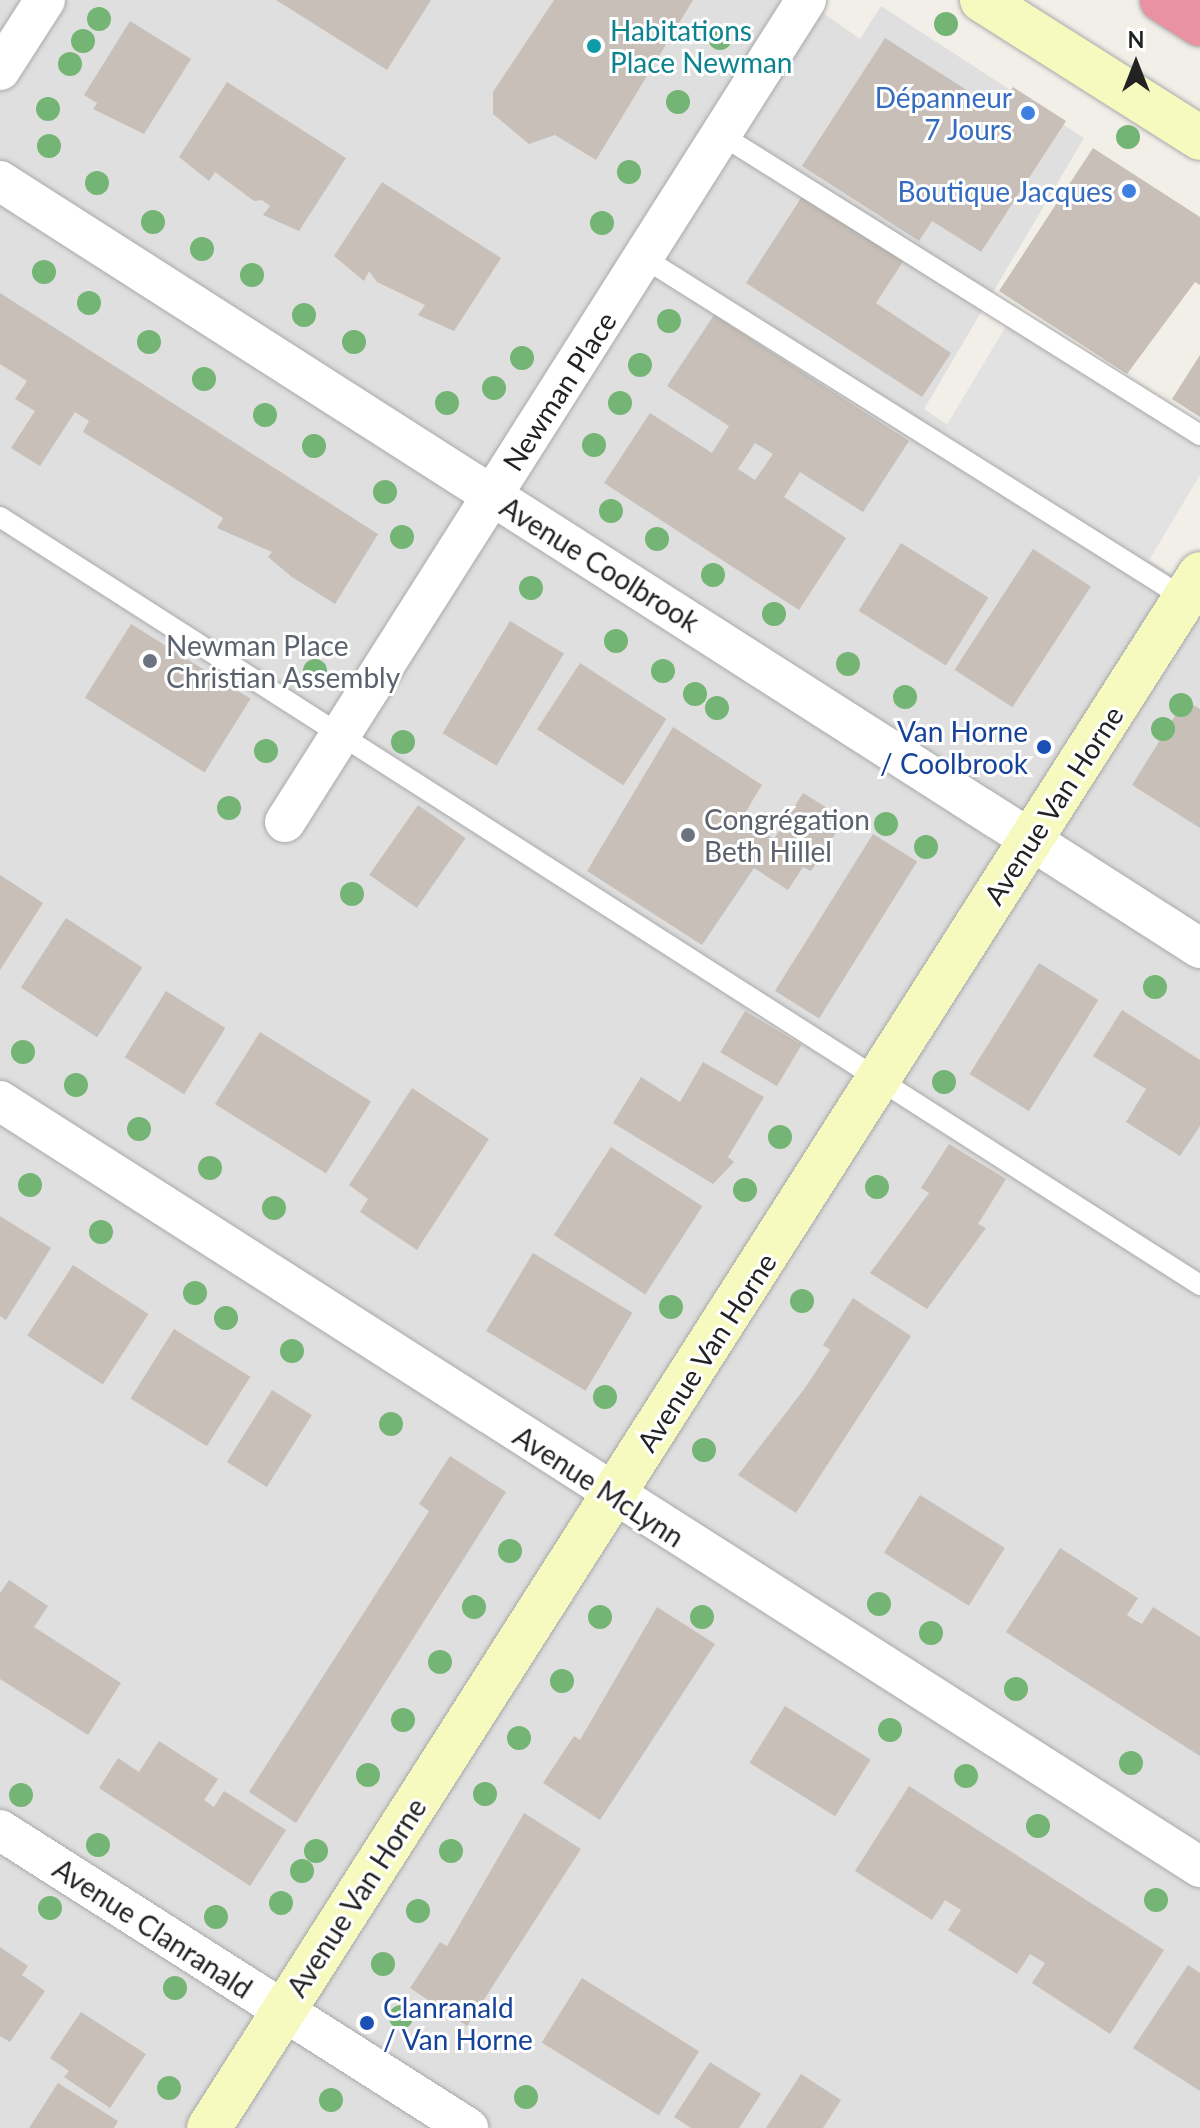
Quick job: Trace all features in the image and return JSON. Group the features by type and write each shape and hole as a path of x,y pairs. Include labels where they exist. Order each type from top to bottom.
{"highway":[{"path":"1162,0 1200,24"}],"main road":[{"path":"982,0 1200,138"},
{"name":"Avenue Van Horne","path":"209,2128 1031,839 1195,594"}],"street":[{"path":"0,70 45,0"},
{"name":"Newman Place","path":"285,822 723,136 806,0"},
{"name":"Avenue Coolbrook","path":"0,181 1200,948"},
{"name":"Avenue McLynn","path":"0,1101 614,1496 1200,1867"},
{"name":"Avenue Clanranald","path":"0,1830 468,2128"}],"lane":[{"path":"723,136 1200,435"},
{"path":"644,258 1195,594"},
{"path":"0,517 878,1082 1200,1285"}],"shaded area":[{"path":"0,0 805,0 860,39 881,6 1084,138 924,409 1200,594 1200,2128 0,2128"},
{"path":"1012,316 1200,435 1200,475 1142,572 936,443"}],"building":[{"path":"276,0 431,0 387,70"},
{"name":"Habitations Place Newman","path":"554,0 693,0 596,160 555,135 529,144 493,114 493,92"},
{"path":"130,21 191,59 144,134 93,109 97,103 84,95"},
{"path":"885,38 998,110 1013,87 1066,121 981,252 932,221 919,241 802,166"},
{"path":"227,82 346,158 299,231 263,215 270,206 262,200 254,201 215,172 209,181 179,157"},
{"path":"1093,148 1200,217 1200,285 1195,282 1127,374 999,291"},
{"path":"382,182 501,258 454,331 418,315 425,305 377,282 369,271 364,281 334,256"},
{"path":"803,195 904,260 876,303 951,353 922,397 746,283"},
{"path":"0,293 378,534 335,604 292,577 268,557 272,552 217,528 223,518 83,432 89,421 75,412 40,466 11,448 35,411 15,399 27,381 0,364"},
{"path":"714,315 909,441 863,512 800,472 784,497 846,538 799,610 604,483 650,413 712,453 729,426 667,386","holes":["755,443 773,454 755,480 738,469"]},
{"path":"1200,355 1200,417 1172,399"},
{"path":"901,543 988,598 946,665 859,611"},
{"path":"1033,549 1091,587 1012,707 955,670"},
{"path":"510,621 564,653 497,766 443,733"},
{"name":"Newman Place Christian Assembly","path":"131,624 251,699 204,772 85,698"},
{"path":"580,663 666,719 623,785 537,729"},
{"path":"1185,700 1200,709 1200,828 1132,785"},
{"name":"Congrégation Beth Hillel","path":"673,727 762,785 742,818 774,839 803,793 845,819 811,871 803,867 788,890 754,868 702,945 587,871"},
{"path":"418,805 466,838 417,908 369,875"},
{"path":"873,834 917,862 819,1018 775,991"},
{"path":"0,875 43,903 0,970"},
{"path":"66,918 142,968 97,1037 21,988"},
{"path":"1039,963 1098,1000 1029,1111 970,1074"},
{"path":"166,991 225,1028 184,1094 125,1057"},
{"path":"1122,1010 1200,1060 1200,1126 1180,1156 1126,1122 1146,1089 1093,1056"},
{"path":"745,1011 802,1045 777,1086 720,1052"},
{"path":"260,1032 371,1101 326,1174 215,1104"},
{"path":"703,1062 764,1097 728,1157 734,1162 713,1184 613,1123 641,1077 680,1102"},
{"path":"412,1088 489,1139 417,1250 360,1212 368,1199 349,1185"},
{"path":"949,1144 1006,1179 978,1224 986,1228 927,1309 870,1273 929,1193 921,1188"},
{"path":"611,1147 702,1206 645,1294 554,1235"},
{"path":"0,1216 51,1248 6,1320 0,1316"},
{"path":"533,1253 632,1313 586,1391 486,1331"},
{"path":"73,1265 148,1314 103,1384 27,1335"},
{"path":"853,1298 911,1336 796,1513 738,1475 830,1350 823,1345"},
{"path":"174,1329 250,1377 207,1446 131,1399"},
{"path":"272,1390 312,1415 267,1487 227,1462"},
{"path":"450,1456 506,1492 296,1823 249,1792 429,1511 419,1504"},
{"path":"920,1495 1005,1548 969,1606 884,1553"},
{"path":"1060,1548 1138,1598 1127,1615 1133,1619 1142,1624 1153,1607 1200,1637 1200,1756 1006,1632"},
{"path":"9,1580 48,1606 34,1627 121,1683 88,1735 0,1679 0,1593"},
{"path":"657,1607 715,1644 600,1820 543,1783 574,1736 580,1740"},
{"path":"785,1706 871,1760 835,1816 749,1763"},
{"path":"159,1741 218,1779 204,1800 214,1807 224,1791 286,1830 250,1886 99,1788 118,1758 139,1772"},
{"path":"909,1786 1164,1950 1110,2034 1032,1983 1045,1963 1030,1954 1017,1974 948,1930 961,1910 945,1900 932,1920 855,1871"},
{"path":"524,1813 581,1849 467,2026 410,1988 440,1942 447,1946"},
{"path":"0,1947 28,1966 22,1975 45,1991 10,2042 0,2036"},
{"path":"1188,1965 1200,1973 1200,2091 1133,2048"},
{"path":"582,1978 699,2051 659,2116 542,2042"},
{"path":"81,2012 146,2054 110,2108 64,2077 69,2071 50,2058"},
{"path":"710,2062 761,2094 739,2128 691,2128 674,2117"},
{"path":"801,2074 841,2100 823,2128 766,2128"},
{"path":"58,2083 118,2121 114,2128 29,2128"}],"place":[{"name":"Habitations Place Newman","path":"594,46"},
{"name":"Dépanneur 7 Jours","path":"1028,113"},
{"name":"Boutique Jacques","path":"1129,191"},
{"name":"Newman Place Christian Assembly","path":"150,661"},
{"name":"Van Horne / Coolbrook","path":"1044,747"},
{"name":"Congrégation Beth Hillel","path":"688,835"},
{"name":"Clanranald / Van Horne","path":"367,2023"}]}
